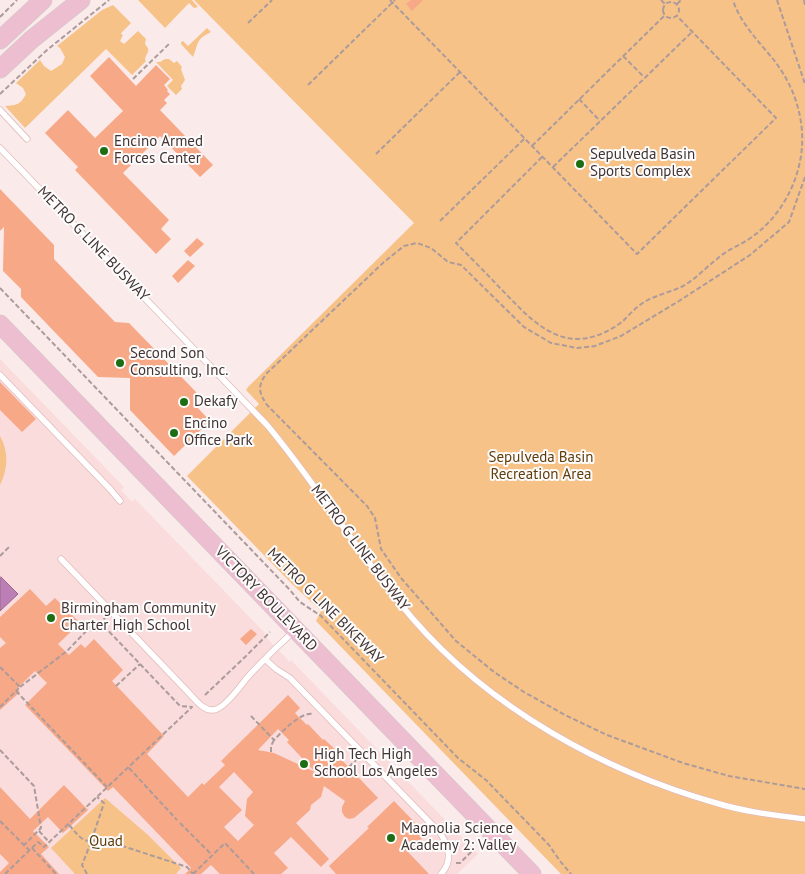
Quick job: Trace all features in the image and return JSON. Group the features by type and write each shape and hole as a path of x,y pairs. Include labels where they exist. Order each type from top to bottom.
{"main road":[{"path":"0,40 43,0"},
{"path":"0,69 81,0"},
{"name":"VICTORY BOULEVARD","path":"0,324 532,874"}],"lane":[{"path":"0,110 27,139"},
{"name":"METRO G LINE BUSWAY","path":"0,148 267,425 299,465 396,599 466,672 553,734 600,760 652,782 717,804 766,814 805,819"},
{"path":"0,376 120,501"},
{"path":"61,559 198,702 204,708 210,710 214,711 219,708 295,630"},
{"path":"265,659 276,670 290,678 441,834 448,848 449,858 448,864 441,874"}],"path":[{"path":"0,17 18,0"},
{"path":"0,94 47,50 109,0"},
{"path":"248,23 272,0"},
{"path":"390,0 637,254 776,118 676,16"},
{"path":"308,86 395,0"},
{"path":"661,0 665,4"},
{"path":"677,4 681,0"},
{"path":"542,157 456,243 530,318 546,330 564,337 585,339 607,331 646,301 681,287 703,272 717,258 755,235 783,206 792,187 798,170 802,148 802,128 797,103 790,83 748,29 733,1 728,0"},
{"path":"777,0 805,84"},
{"path":"804,0 805,5"},
{"path":"665,4 669,2 677,4"},
{"path":"665,4 663,8 665,15 669,18 676,16"},
{"path":"676,16 679,8 677,4"},
{"path":"532,146 665,15"},
{"path":"552,167 692,32"},
{"path":"133,79 170,43"},
{"path":"623,56 645,78"},
{"path":"376,154 460,72"},
{"path":"579,99 600,121"},
{"path":"440,221 524,138"},
{"path":"805,176 789,222 750,255 621,336 595,346 577,348 551,343 524,327 461,265 448,262 431,248 417,242 404,246 384,262 266,374 261,381 260,391 267,405 367,506 375,518 381,550 401,578 456,641 494,672 524,692 565,715 607,735 683,763 729,776 805,788"},
{"name":"METRO G LINE BIKEWAY","path":"0,288 186,480 289,588 300,602 322,616 458,758 486,780 549,845 571,874"},
{"path":"0,556 9,548"},
{"path":"5,874 38,842 44,847 69,825 192,707 180,706 100,622 111,611"},
{"path":"0,706 20,687 67,651 95,622"},
{"path":"204,695 270,632"},
{"path":"116,686 140,664"},
{"path":"0,667 20,687"},
{"path":"16,691 108,788"},
{"path":"271,752 274,740 290,725 307,713 316,714"},
{"path":"251,716 274,740"},
{"path":"0,750 34,786 41,828 24,845"},
{"path":"349,767 358,758"},
{"path":"128,767 177,820"},
{"path":"87,874 82,865 104,803 97,797"},
{"path":"0,820 29,850"},
{"path":"180,823 212,855"},
{"path":"69,825 82,839 91,842 101,839 186,867 193,874 225,843 254,874"},
{"path":"39,830 49,842"},
{"path":"32,848 56,874"},
{"path":"448,864 460,863 474,848"}],"shaded area":[{"path":"0,359 124,487 121,490 132,502 135,499 265,633 264,635 289,662 291,660 478,854 457,874 0,874"},
{"path":"0,578 18,594 0,611"}],"green space":[{"path":"138,0 192,0 198,7 194,8 189,3 165,28"},
{"name":"Sepulveda Basin Recreation Area","path":"194,0 805,0 805,874 561,874 316,621 321,611 292,584 187,476 259,404 246,390 248,387 414,223"},
{"path":"113,5 131,23 122,32 121,34 123,35 120,41 124,44 138,31 146,39 145,44 148,50 146,61 132,75 106,49 25,128 5,106 18,104 26,94 23,88 16,83 40,60 51,71 62,64 65,57 57,46 102,10"},
{"path":"207,28 211,32 200,40 193,57 181,42 183,41 188,46"},
{"path":"169,59 174,63 177,61 182,67 185,80 181,86 182,89 176,95 167,86 173,80 156,62"},
{"path":"0,436 5,448 6,467 0,485"},
{"name":"Quad","path":"105,798 148,835 181,868 176,874 75,874 51,848"}],"building":[{"path":"411,0 423,0 412,11 406,4"},
{"name":"Encino Armed Forces Center","path":"109,57 136,86 156,65 170,79 164,85 170,94 164,100 167,103 160,110 213,165 200,177 160,136 123,173 169,220 161,229 171,239 156,254 75,170 78,167 45,133 68,110 95,138 123,111 90,76"},
{"path":"0,189 54,245 54,259 80,286 115,322 129,323 196,392 196,406 210,421 174,456 130,410 130,378 98,377 21,297 21,289 3,271 4,227 0,231"},
{"path":"197,238 204,244 190,257 184,251"},
{"path":"188,260 195,266 178,283 172,276"},
{"path":"0,382 36,419 22,432 0,410"},
{"path":"30,589 46,606 55,598 80,623 58,644 69,655 81,644 85,648 94,639 123,670 112,681 164,736 147,754 188,797 225,765 221,761 288,695 300,708 295,713 341,755 339,757 378,798 354,818 349,819 342,812 345,801 324,786 321,797 311,805 310,810 296,823 329,859 321,867 291,837 274,853 288,868 281,874 220,874 211,865 201,874 185,874 191,868 113,787 108,791 25,705 47,683 35,671 17,689 20,692 0,710 0,648 6,643 0,637 0,617","holes":["278,729 289,740 287,742 315,772 274,753 258,750","234,772 253,792 247,799 245,816 254,825 238,841 224,827 242,810 219,787"]},
{"path":"251,629 257,634 246,645 240,639"},
{"path":"64,785 88,810 63,833 48,817 33,831 49,847 41,854 59,874 0,874 9,863 0,854 0,787 30,819"},
{"name":"Magnolia Science Academy 2: Valley","path":"394,801 426,834 408,852 429,874 336,874 329,866"}],"place":[{"name":"Encino Armed Forces Center","path":"104,151"},
{"name":"Sepulveda Basin Sports Complex","path":"580,164"},
{"name":"Second Son Consulting, Inc.","path":"120,363"},
{"name":"Dekafy","path":"184,402"},
{"name":"Encino Office Park","path":"174,433"},
{"name":"Birmingham Community Charter High School","path":"51,618"},
{"name":"High Tech High School Los Angeles","path":"304,764"},
{"name":"Magnolia Science Academy 2: Valley","path":"391,838"}]}
